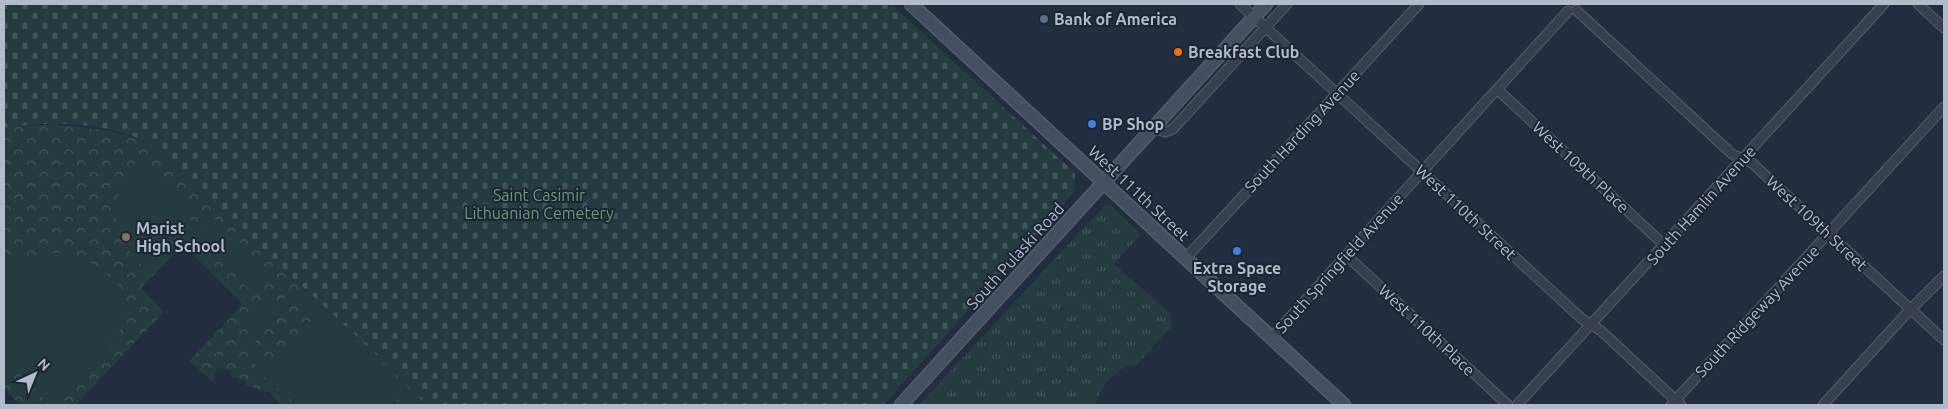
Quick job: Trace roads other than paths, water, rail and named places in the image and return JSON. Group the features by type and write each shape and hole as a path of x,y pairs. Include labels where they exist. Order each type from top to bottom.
{"main road":[{"name":"West 111th Street","path":"911,4 1344,405"},
{"name":"South Pulaski Road","path":"901,405 1266,4"}],"street":[{"name":"West 110th Street","path":"1240,4 1582,319 1600,330 1675,404"},
{"path":"1153,128 1165,132 1173,129 1287,4"},
{"name":"South Harding Avenue","path":"1186,258 1419,4"},
{"name":"South Hamlin Avenue","path":"1517,405 1884,4"},
{"path":"1918,4 1944,28"},
{"name":"West 109th Street","path":"1572,7 1732,154 1752,162 1944,340"},
{"name":"South Springfield Avenue","path":"1271,338 1572,7"},
{"name":"West 109th Place","path":"1497,89 1664,245"},
{"name":"South Ridgeway Avenue","path":"1675,404 1944,107"},
{"name":"West 110th Place","path":"1346,255 1508,405"},
{"path":"1823,405 1944,276"}],"place":[{"name":"Bank of America","path":"1044,19"},
{"name":"Breakfast Club","path":"1178,52"},
{"name":"BP Shop","path":"1092,124"},
{"name":"Marist High School","path":"126,237"},
{"name":"Extra Space Storage","path":"1237,251"}],"park label":[{"name":"Saint Casimir Lithuanian Cemetery","path":"539,204"}]}
